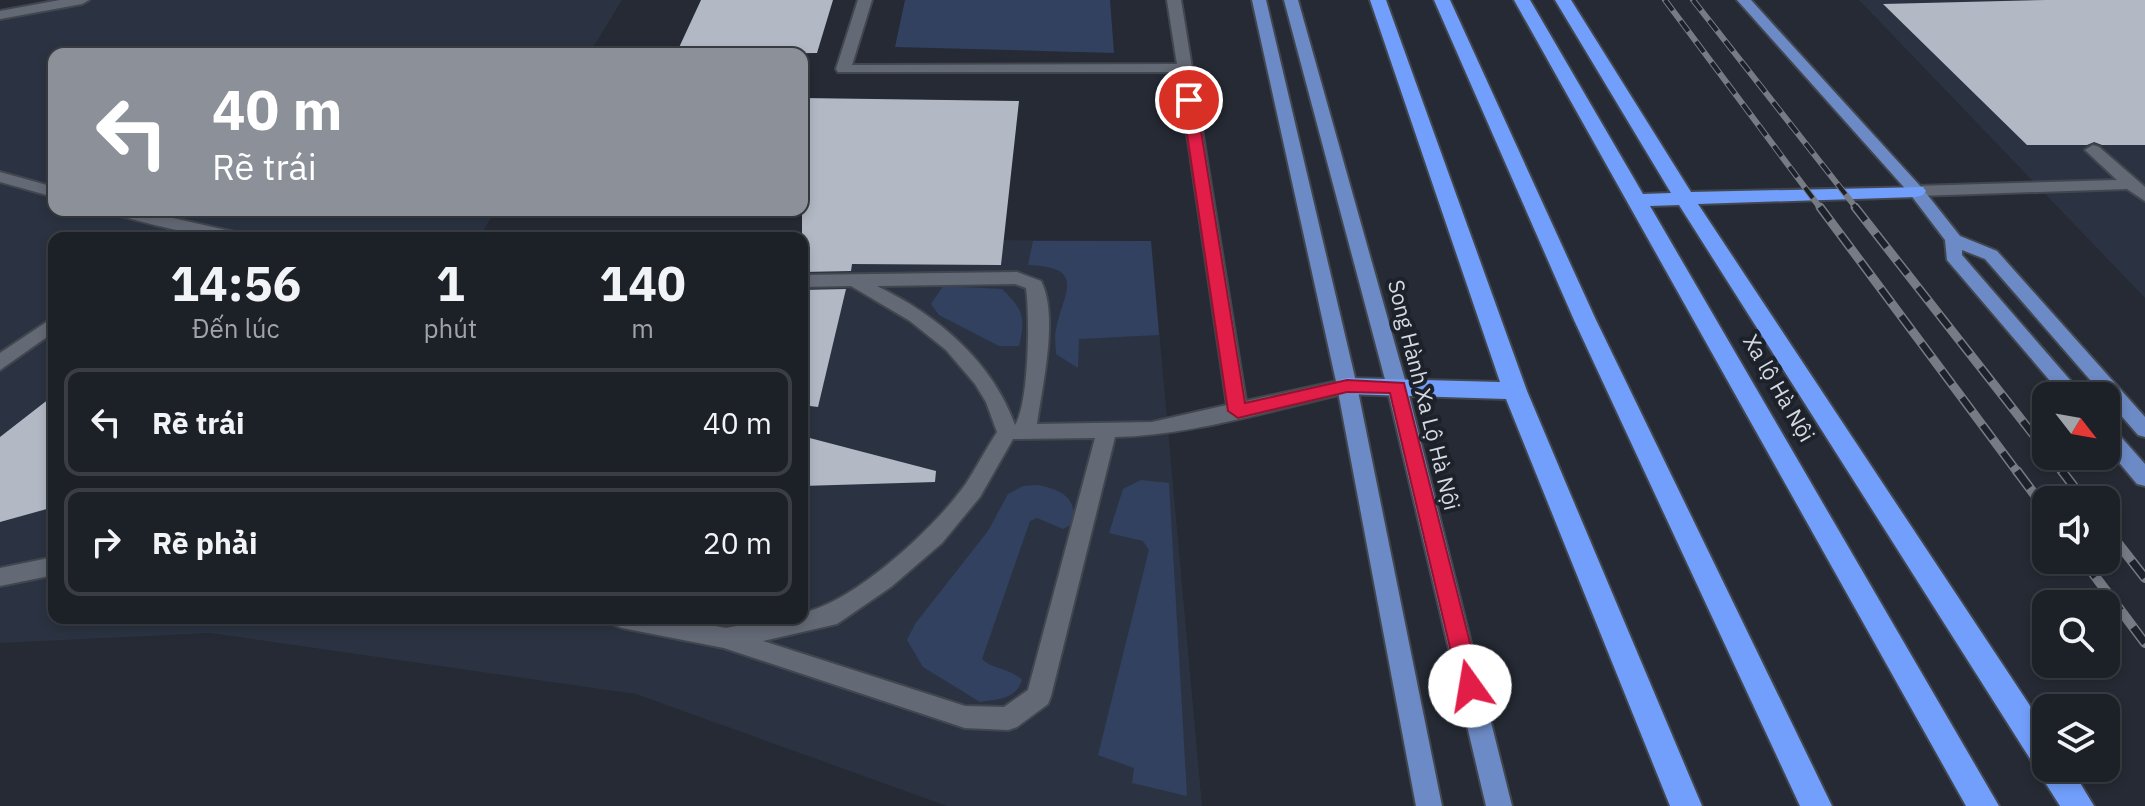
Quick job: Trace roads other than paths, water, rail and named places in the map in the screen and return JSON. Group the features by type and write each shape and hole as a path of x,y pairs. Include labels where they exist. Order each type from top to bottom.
{"highway":[{"path":"1378,0 1515,391 1686,806"},
{"path":"1442,0 1585,320 1816,806"},
{"name":"Xa lộ Hà Nội","path":"1522,0 1983,806"},
{"name":"Xa lộ Hà Nội","path":"1563,0 1685,199 2032,735"},
{"path":"1637,200 1916,191"},
{"path":"1347,386 1515,391"},
{"path":"2062,782 2078,806"}],"main road":[{"path":"1259,0 1347,386 1429,806"},
{"name":"Song Hành Xa Lộ Hà Nội","path":"1291,0 1397,387 1499,806"},
{"path":"1744,0 1916,191 1954,240 1991,255 2145,430"},
{"path":"1954,240 1953,256 2062,382"},
{"path":"2120,449 2145,478"}],"lane":[{"path":"0,15 82,0"},
{"path":"865,0 843,69 1184,68"},
{"path":"1174,0 1238,411"},
{"path":"2093,150 2145,196"},
{"path":"0,177 48,190"},
{"path":"1916,191 2132,184"},
{"path":"134,216 174,232"},
{"path":"808,281 1017,278 1035,285 1039,307 1037,349 1016,432 934,537 883,580 829,617 808,621"},
{"path":"853,282 889,298 953,347 994,398 1016,432"},
{"path":"0,363 48,327"},
{"path":"1016,432 1152,429 1347,386"},
{"path":"653,624 724,638 965,717 1008,719 1039,696 1107,430"},
{"path":"0,577 48,567"},
{"path":"724,638 794,624"}],"railway":[{"path":"1665,0 1821,209"},
{"path":"1693,0 1857,209"},
{"path":"1820,207 2018,473"},
{"path":"1855,207 2032,433"},
{"path":"2017,471 2032,491"},
{"path":"2062,471 2073,486"},
{"path":"2120,546 2145,578"},
{"path":"2093,574 2145,643"}]}
